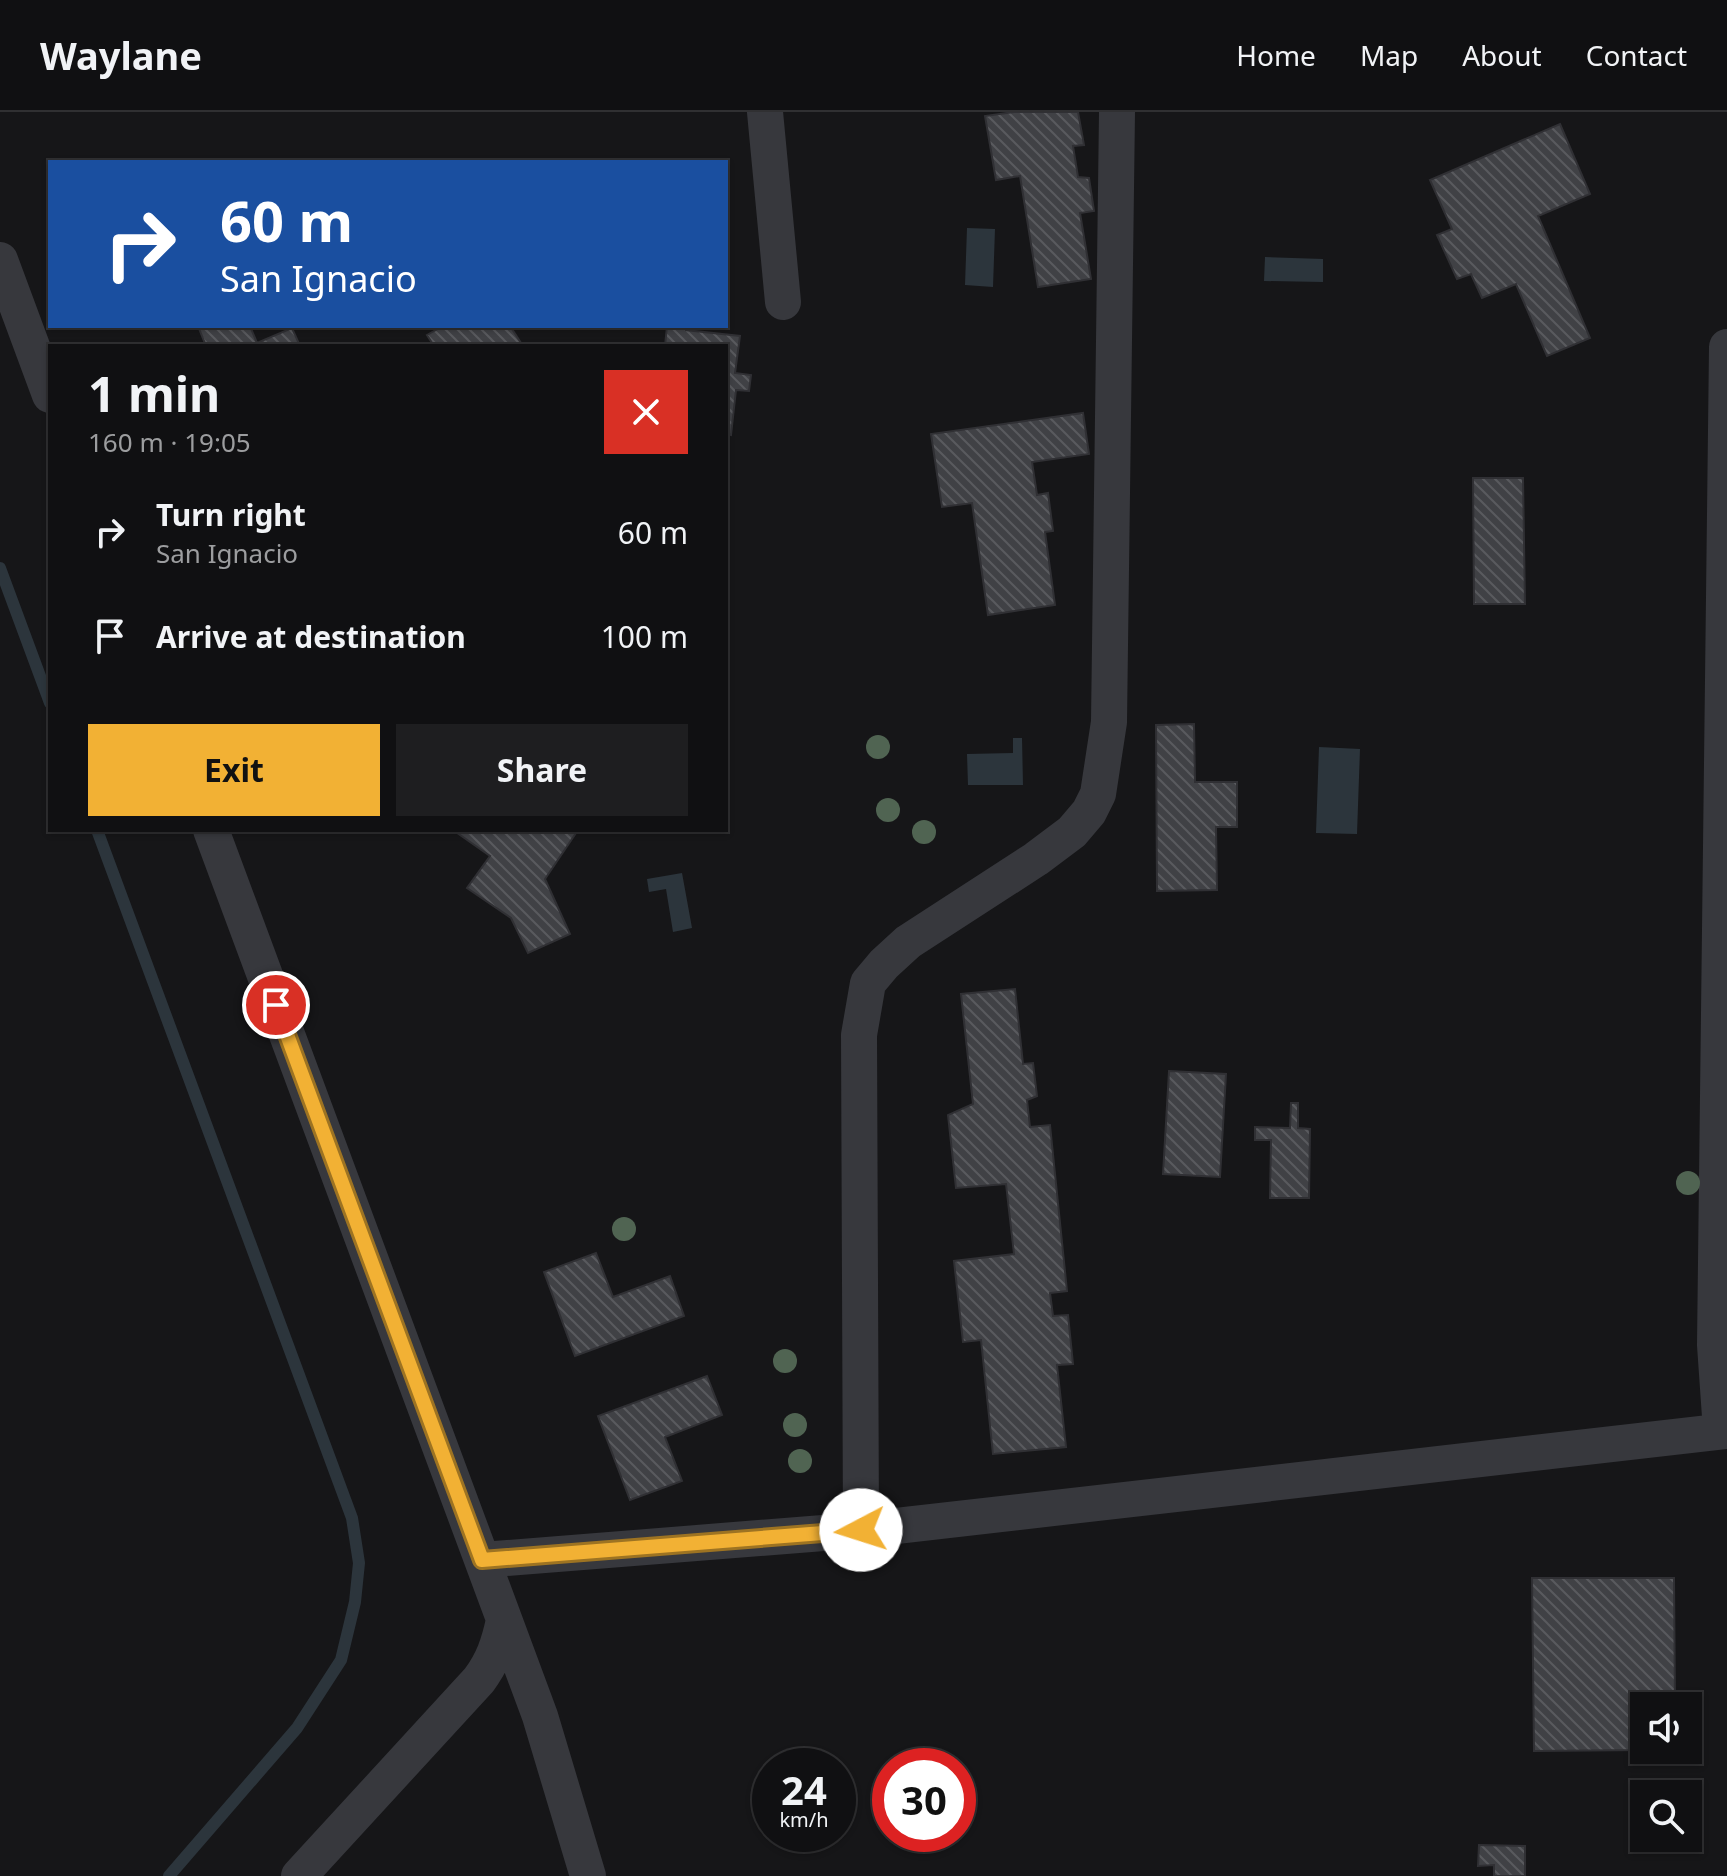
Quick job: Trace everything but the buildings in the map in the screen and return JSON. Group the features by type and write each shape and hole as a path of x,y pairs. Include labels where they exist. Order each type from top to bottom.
{"street":[{"path":"765,112 783,302"},
{"path":"861,1530 859,1035 868,983 908,942 1072,832 1089,812 1098,794 1103,771 1109,722 1117,112"},
{"path":"0,260 48,390"},
{"path":"482,1560 861,1530 1724,1431 1715,1345 1727,347"},
{"path":"212,832 540,1716 588,1876"},
{"path":"299,1876 479,1680 492,1662 504,1620"}],"shaded area":[{"path":"967,228 995,229 993,287 965,285"},
{"path":"1265,257 1323,259 1323,282 1264,281"},
{"path":"1013,738 1022,738 1023,785 968,785 967,754 1013,753"},
{"path":"1319,747 1360,749 1357,834 1316,833"},
{"path":"682,873 692,928 673,932 666,889 649,892 647,879"}],"waterway":[{"path":"0,568 48,698"},
{"path":"98,832 352,1518 359,1563 355,1602 341,1660 297,1728 169,1876"}],"route":[{"path":"276,1005 482,1560 861,1530"}]}
